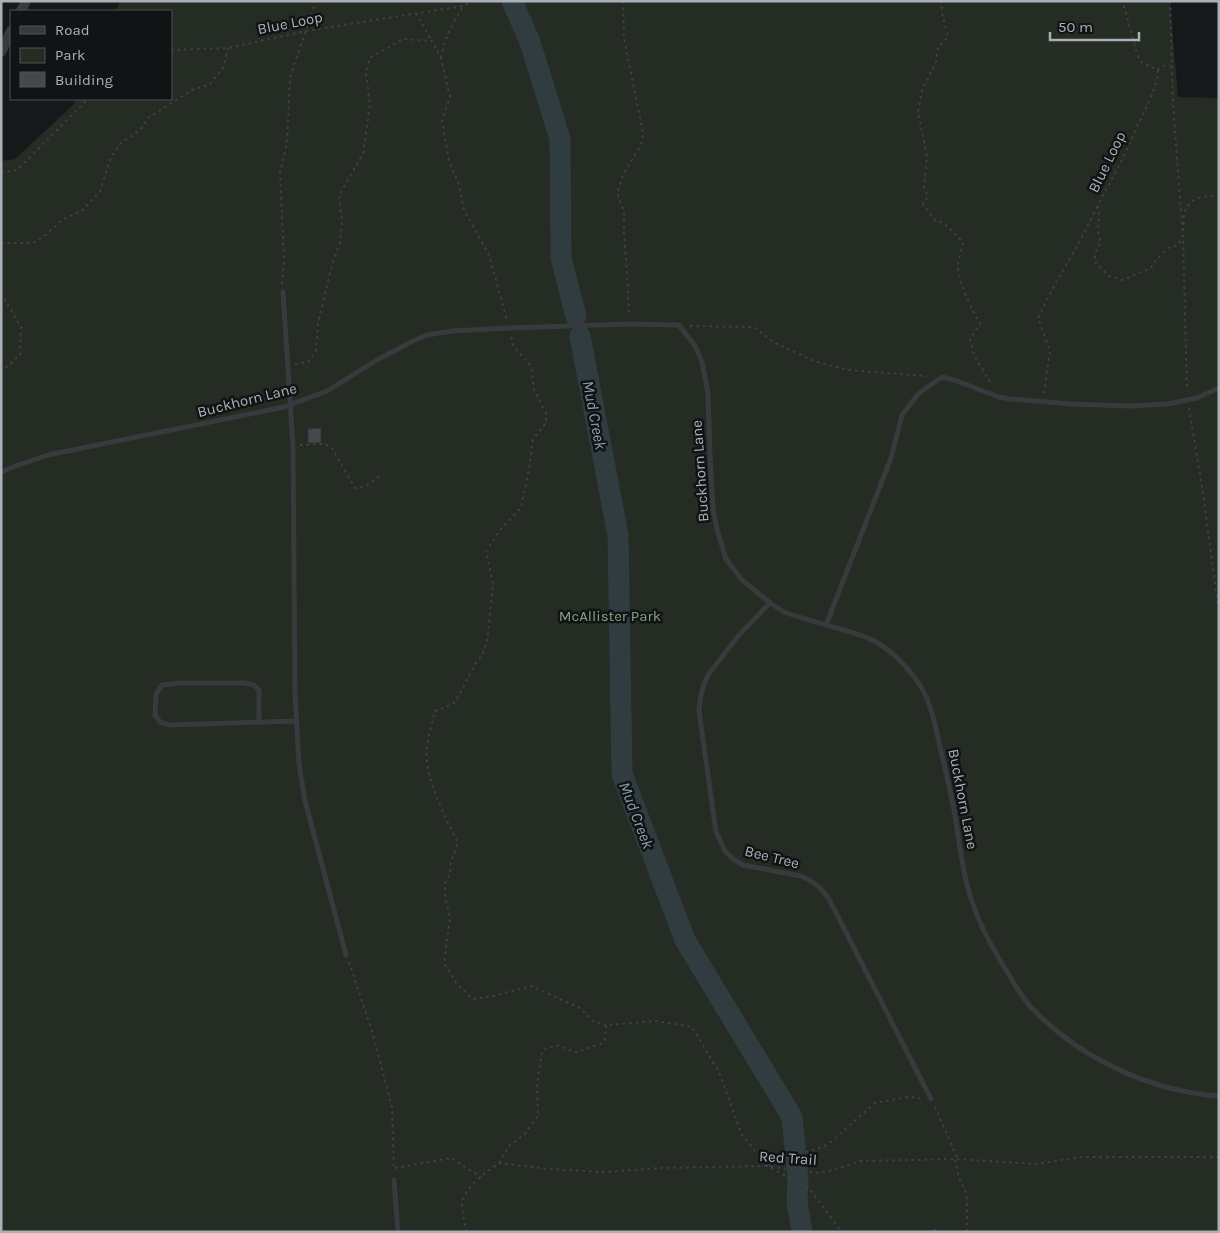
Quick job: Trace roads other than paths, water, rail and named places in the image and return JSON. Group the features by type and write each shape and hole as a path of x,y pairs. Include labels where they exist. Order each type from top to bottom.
{"street":[{"path":"1,52 10,33"}],"lane":[{"path":"283,292 293,446 295,693 299,764 305,801 346,955"},
{"name":"Buckhorn Lane","path":"1,472 48,455 284,407 327,390 377,360 427,335 453,331 509,328 629,324 679,325 695,346 702,362 708,393 713,509 716,529 726,559 742,580 770,603 792,615 870,639 883,646 900,660 922,688 938,736 954,807 966,880 971,898 992,949 1028,1004 1052,1028 1072,1043 1127,1073 1164,1087 1219,1096"},
{"path":"826,625 891,458 902,415 919,393 942,378 954,380 999,396 1070,404 1130,406 1167,404 1197,398 1219,388"},
{"name":"Bee Tree","path":"770,603 739,635 708,675 703,687 699,711 716,832 725,851 732,859 743,866 801,876 810,880 824,891 931,1099"},
{"path":"259,722 258,690 254,685 244,683 180,682 162,686 156,694 156,715 160,722 168,725 259,722 297,720"},
{"path":"394,1180 398,1232"}],"waterway":[{"name":"Mud Creek","path":"512,1 530,42 560,139 561,258 576,316"},
{"name":"Mud Creek","path":"580,336 618,535 622,774 685,940 792,1117 798,1180 797,1202 802,1232"}],"park label":[{"name":"McAllister Park","path":"610,616"}]}
